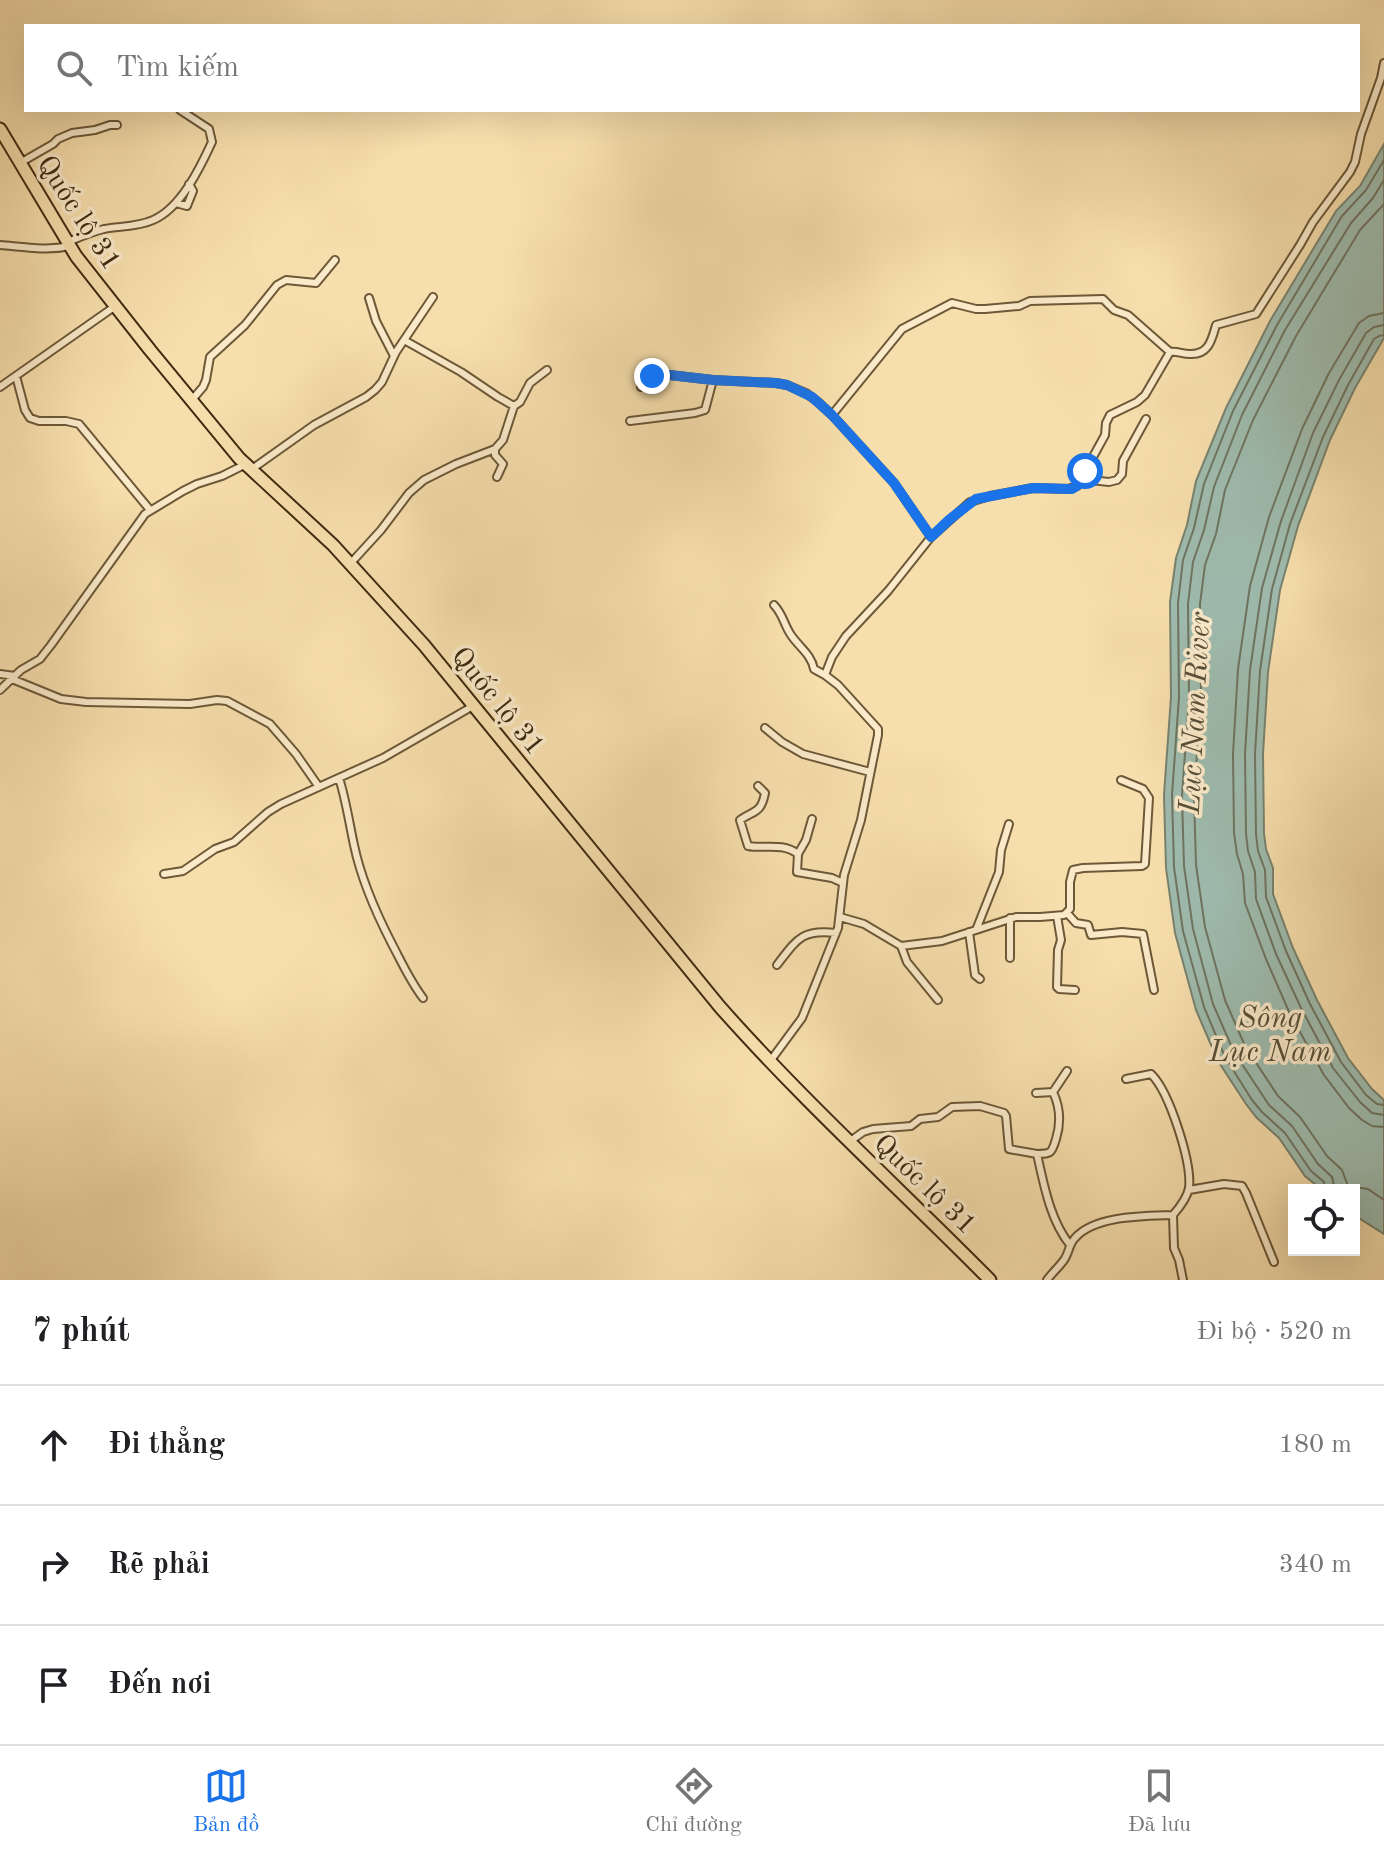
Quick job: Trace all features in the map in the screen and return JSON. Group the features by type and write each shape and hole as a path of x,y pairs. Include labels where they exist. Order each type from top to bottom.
{"highway":[{"name":"Quốc lộ 31","path":"0,129 69,244 114,307 191,401 249,466 333,545 424,645 720,1007 769,1062 990,1280"}],"street":[{"path":"825,675 846,636 950,519 976,499 1033,488 1072,489 1077,486 1105,435 1110,415 1142,398 1170,352 1201,352 1207,349 1216,325 1258,311 1313,222 1350,172 1384,63"},
{"path":"0,245 58,249 103,229 151,221 176,203 212,142 209,129 183,112"},
{"path":"20,163 72,133 117,125"},
{"path":"191,401 203,387 210,357 245,325 277,285 286,280 316,283 335,260"},
{"path":"0,690 40,659 145,514 197,484 249,466 366,397 382,382 394,356 433,297"},
{"path":"369,298 376,321 394,356"},
{"path":"832,415 902,329 952,303 985,309 1019,306 1030,301 1103,299 1114,310 1128,315 1170,352"},
{"path":"0,387 114,307"},
{"path":"404,340 514,406"},
{"path":"350,564 409,493 424,480 495,449 503,440 514,406 520,402 530,383 547,370"},
{"path":"641,387 649,378 661,374 787,385 812,397 894,483 931,537"},
{"path":"16,376 30,418 79,424 150,510"},
{"path":"630,421 705,410 713,380"},
{"path":"1081,479 1117,480 1122,474 1123,461 1146,419"},
{"path":"495,449 495,455 503,464 497,477"},
{"path":"769,1062 802,1018 836,933 843,883 861,820 878,729 838,685 814,669 774,605"},
{"path":"0,674 63,699 86,702 190,704 217,700 234,703 270,724 319,787"},
{"path":"164,874 183,871 215,849 234,842 281,804 383,758 473,706"},
{"path":"765,728 803,754 870,772"},
{"path":"339,778 354,846 372,902 405,970 423,998"},
{"path":"840,917 864,924 901,946 942,941 1010,918 1067,913 1070,909 1073,870 1145,864 1149,798 1143,789 1121,780"},
{"path":"758,786 765,793 762,804 757,812 740,820 748,846 789,848 798,854"},
{"path":"812,819 798,854 797,872 843,883"},
{"path":"980,979 975,975 972,931 999,872 1001,850 1009,824"},
{"path":"1067,913 1076,923 1088,925 1091,935 1142,933 1154,990"},
{"path":"1057,916 1061,940 1057,987 1075,990"},
{"path":"1010,918 1010,958"},
{"path":"777,965 807,933 836,933"},
{"path":"901,946 907,962 938,1000"},
{"path":"1053,1092 1067,1071"},
{"path":"1126,1079 1154,1074 1177,1124 1189,1190 1173,1215 1174,1248 1183,1280"},
{"path":"1036,1093 1053,1092"},
{"path":"849,1142 873,1129 911,1126 920,1119 938,1117 952,1107 980,1106 1005,1114 1009,1149 1047,1153 1052,1150 1060,1128 1053,1092"},
{"path":"1037,1154 1054,1217 1070,1245"},
{"path":"1189,1190 1224,1184 1242,1186 1274,1262"},
{"path":"1047,1280 1080,1233 1103,1223 1131,1217 1173,1215"}],"water":[{"name":"Sông Lục Nam","path":"1384,144 1384,338 1330,440 1298,526 1280,590 1268,672 1263,754 1264,833 1273,868 1273,894 1293,948 1348,1058 1384,1100 1384,1234 1360,1219 1360,1184 1315,1184 1305,1176 1279,1138 1246,1104 1218,1061 1196,1010 1175,933 1166,868 1164,795 1171,697 1170,602 1176,558 1196,481 1226,408 1270,321 1336,211 1360,186"}],"route":[{"path":"652,376 661,374 776,383 806,393 832,415 894,483 931,537 976,499 1033,488 1072,489 1085,471"}],"water label":[{"name":"Lục Nam River","path":"1194,713"}]}
